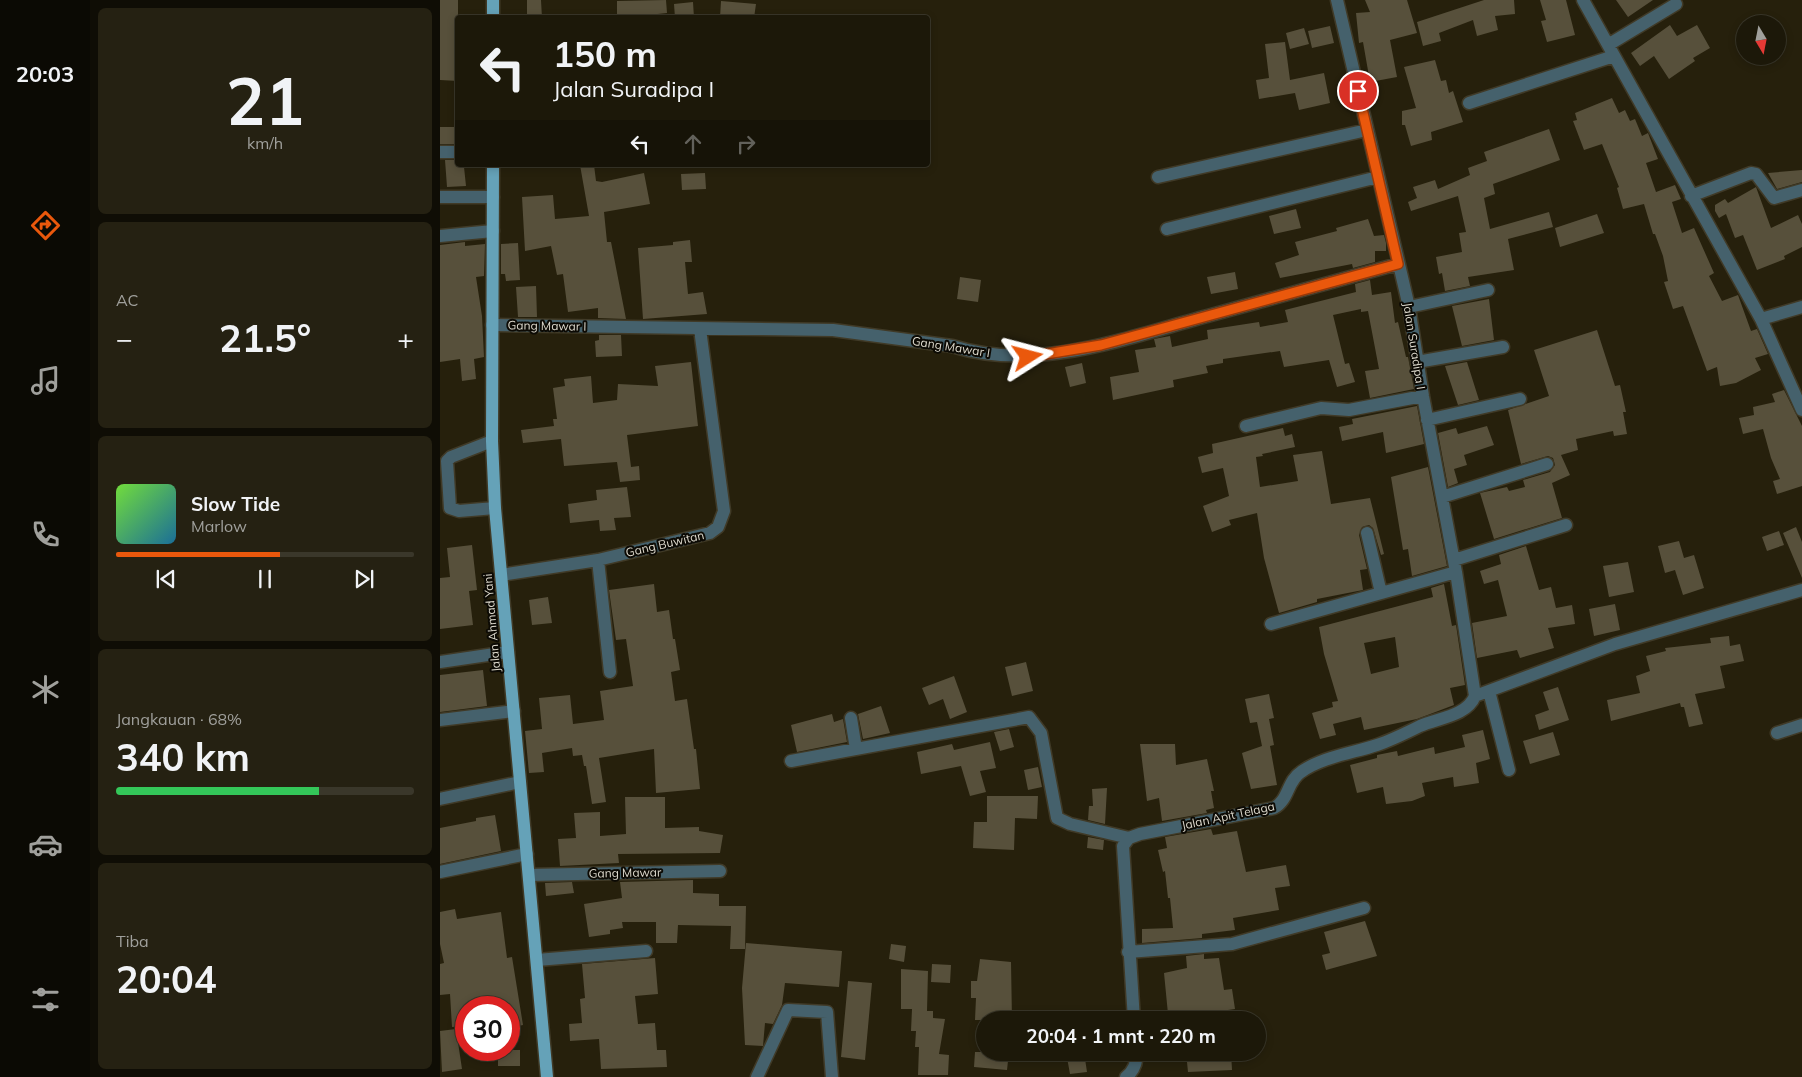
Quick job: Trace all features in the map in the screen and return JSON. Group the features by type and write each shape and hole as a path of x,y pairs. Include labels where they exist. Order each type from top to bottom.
{"main road":[{"path":"493,0 493,15"},
{"name":"Jalan Ahmad Yani","path":"493,167 492,441 495,508 547,1077"}],"street":[{"name":"Jalan Suradipa I","path":"1337,0 1408,307 1455,566 1474,696"},
{"path":"1583,0 1761,319 1800,402"},
{"path":"1469,102 1611,50 1676,4"},
{"path":"1158,177 1367,130"},
{"path":"440,152 455,152"},
{"path":"1691,196 1751,173 1756,174 1761,179 1774,198 1802,190"},
{"path":"1167,229 1378,177"},
{"path":"440,197 493,197"},
{"path":"440,236 493,231"},
{"name":"Gang Mawar I","path":"492,325 832,330 952,346 970,351 1028,357 1101,345 1398,264"},
{"path":"1408,307 1488,290"},
{"path":"1761,319 1802,308"},
{"name":"Gang Buwitan","path":"501,575 598,560 710,533 723,520 724,512 700,329"},
{"path":"1417,362 1503,347"},
{"path":"1246,426 1314,409 1349,410 1423,396"},
{"path":"1427,420 1520,399"},
{"path":"492,441 451,457 447,461 450,508 459,511 495,508"},
{"path":"1442,497 1547,464"},
{"path":"1271,624 1381,593 1566,525"},
{"path":"1367,534 1381,593"},
{"path":"598,560 610,672"},
{"path":"1474,696 1615,644 1802,590"},
{"path":"440,662 508,652"},
{"path":"1489,691 1509,770"},
{"name":"Jalan Apit Telaga","path":"1129,838 1140,834 1274,808 1282,804 1290,784 1300,772 1461,711 1471,705 1474,696"},
{"path":"440,720 514,711"},
{"path":"791,761 1029,717 1041,733 1058,818 1070,824 1129,838 1123,846 1128,952 1133,1011"},
{"path":"850,718 856,748"},
{"path":"1777,733 1802,725"},
{"path":"440,799 520,782"},
{"path":"440,872 527,854"},
{"name":"Gang Mawar","path":"529,875 720,871"},
{"path":"1128,952 1232,944 1364,908"},
{"path":"537,960 646,951"},
{"path":"758,1077 788,1010 827,1012 832,1077"},
{"path":"1126,1077 1131,1074 1136,1061"}],"building":[{"path":"440,0 458,0 458,15 455,15 455,81 440,80"},
{"path":"527,0 541,0 542,15 527,15"},
{"path":"666,0 667,13 617,15 617,1"},
{"path":"1365,0 1407,0 1417,33 1390,40 1397,77 1370,82 1363,42 1359,43 1356,13 1370,12"},
{"path":"1484,0 1514,0 1515,14 1495,16 1498,30 1477,36 1473,20 1439,33 1441,41 1423,46 1417,22"},
{"path":"1540,0 1566,0 1575,35 1547,42 1541,21 1546,20"},
{"path":"1616,0 1653,0 1628,17"},
{"path":"721,1 756,4 754,15 720,15"},
{"path":"693,2 694,15 675,15 674,4"},
{"path":"1670,25 1677,36 1697,25 1710,48 1693,58 1695,61 1669,79 1654,56 1640,66 1631,53"},
{"path":"1330,26 1334,43 1312,48 1308,31"},
{"path":"1304,28 1309,44 1290,49 1286,33"},
{"path":"1285,42 1290,80 1324,73 1330,103 1299,110 1295,93 1259,99 1256,80 1269,78 1265,44"},
{"path":"1435,60 1441,81 1446,80 1449,93 1453,91 1463,122 1431,132 1432,140 1411,146 1405,125 1402,125 1402,111 1416,108 1404,67"},
{"path":"1612,98 1619,113 1625,110 1630,121 1635,119 1642,136 1648,133 1658,159 1646,163 1656,192 1675,185 1681,199 1672,202 1682,233 1694,228 1714,273 1709,276 1722,301 1738,295 1751,331 1757,329 1768,354 1755,358 1761,370 1736,383 1720,386 1717,367 1707,371 1683,306 1673,309 1664,282 1668,281 1663,256 1655,234 1653,234 1644,204 1623,209 1617,188 1619,187 1602,144 1584,150 1573,121 1577,120 1575,113"},
{"path":"440,127 455,127 455,144 440,144"},
{"path":"1549,129 1560,160 1493,184 1495,194 1484,198 1490,229 1549,212 1553,227 1508,239 1514,270 1468,277 1470,286 1445,291 1442,273 1439,274 1436,257 1462,252 1459,233 1466,232 1458,196 1411,211 1408,202 1417,198 1413,187 1435,180 1438,189 1470,175 1468,168 1487,161 1484,152"},
{"path":"445,160 455,160 455,167 464,167 466,186 447,187"},
{"path":"580,167 594,167 596,181 602,182 644,173 650,204 604,212 607,242 611,242 626,319 598,318 598,308 568,312 563,274 557,275 551,246 525,251 522,197 553,195 555,219 589,216"},
{"path":"1802,170 1802,182 1777,189 1768,173"},
{"path":"705,173 706,189 682,190 681,174"},
{"path":"1756,187 1771,228 1798,215 1802,224 1802,247 1784,256 1785,259 1757,270 1743,235 1735,238 1726,214 1719,218 1715,211 1715,205 1725,199 1728,203"},
{"path":"1296,209 1301,228 1274,234 1269,216"},
{"path":"1597,214 1604,233 1560,247 1555,228"},
{"path":"1368,219 1374,236 1384,235 1386,243 1386,251 1375,251 1375,262 1353,268 1352,264 1280,278 1275,263 1299,255 1295,242 1337,231 1336,228"},
{"path":"690,240 692,262 685,262 688,294 703,292 707,314 643,319 638,248 673,245 673,242"},
{"path":"465,242 465,246 485,244 484,276 476,277 482,316 484,357 474,359 476,379 462,381 460,359 440,362 440,245"},
{"path":"518,243 520,280 506,281 505,274 501,274 501,244"},
{"path":"1235,272 1238,289 1211,294 1207,277"},
{"path":"960,277 981,280 978,302 957,299"},
{"path":"1370,280 1372,295 1391,292 1395,323 1398,322 1406,357 1408,357 1414,389 1370,398 1365,371 1379,369 1368,311 1361,312 1361,309 1333,315 1345,364 1349,363 1355,382 1337,387 1329,360 1284,367 1280,351 1223,359 1223,363 1206,366 1208,373 1173,380 1174,387 1113,400 1110,377 1139,372 1135,350 1156,347 1154,339 1170,336 1172,347 1208,339 1207,330 1259,322 1260,327 1288,322 1285,310 1356,292 1355,284"},
{"path":"536,286 537,317 518,317 516,287"},
{"path":"1489,299 1494,340 1462,346 1452,306"},
{"path":"1597,330 1615,386 1620,385 1626,412 1623,412 1627,434 1614,436 1613,431 1576,439 1578,450 1561,455 1570,475 1552,483 1562,518 1494,539 1480,493 1507,487 1509,491 1525,487 1523,480 1550,472 1555,465 1553,458 1548,456 1521,464 1508,410 1549,396 1534,350"},
{"path":"599,335 621,335 622,356 596,357 595,341 599,340"},
{"path":"691,362 698,426 627,435 631,467 639,466 640,480 620,482 617,462 564,466 561,439 523,443 521,430 554,426 553,419 557,419 553,388 565,386 564,379 591,376 593,403 617,400 618,384 658,386 655,366"},
{"path":"1467,362 1479,400 1458,405 1445,366"},
{"path":"1082,363 1086,383 1070,387 1065,367"},
{"path":"1784,390 1802,426 1802,486 1777,494 1773,481 1780,479 1771,458 1763,429 1743,434 1739,418 1754,415 1753,407 1775,402 1772,394"},
{"path":"1417,406 1424,444 1386,453 1383,432 1342,441 1339,427 1353,424 1352,419"},
{"path":"1487,426 1494,445 1464,455 1467,465 1454,469 1458,483 1448,487 1438,433 1456,428 1458,434"},
{"path":"1283,428 1285,436 1292,434 1295,447 1256,457 1260,487 1298,481 1293,455 1322,451 1331,504 1370,498 1384,554 1381,555 1373,528 1369,525 1362,527 1359,535 1367,569 1360,570 1363,590 1317,599 1317,602 1279,613 1264,558 1257,513 1229,520 1231,525 1212,532 1203,506 1229,496 1223,468 1202,473 1198,457 1213,453 1212,444"},
{"path":"1428,467 1447,566 1412,576 1408,549 1403,550 1391,477"},
{"path":"627,487 631,517 614,518 616,530 600,531 599,520 570,523 568,504 597,500 596,490"},
{"path":"1796,527 1802,542 1802,578 1783,533"},
{"path":"1779,531 1784,545 1767,551 1762,537"},
{"path":"1679,541 1684,558 1694,555 1704,588 1683,595 1675,570 1665,573 1658,546"},
{"path":"472,545 477,590 469,591 473,625 440,629 440,578 450,577 447,548"},
{"path":"1526,546 1539,590 1551,587 1556,608 1572,605 1575,624 1548,628 1554,648 1520,658 1517,650 1477,658 1472,623 1507,616 1498,580 1484,584 1480,571 1501,564 1499,555"},
{"path":"1628,562 1634,592 1609,597 1603,566"},
{"path":"654,584 657,612 669,610 680,670 671,672 675,701 687,699 694,749 696,749 700,789 656,793 654,749 599,758 606,802 592,804 586,766 584,766 582,755 573,756 572,748 542,753 544,772 529,773 525,731 542,729 539,698 570,695 573,724 604,720 600,691 633,686 626,639 616,640 609,590"},
{"path":"1444,584 1452,626 1456,625 1465,685 1450,688 1454,705 1417,719 1364,730 1361,717 1333,724 1336,735 1320,739 1312,713 1333,707 1332,702 1338,701 1324,654 1319,627 1433,597 1431,588","holes":["1395,637 1399,667 1371,674 1364,643"]},
{"path":"548,597 552,623 532,625 529,600"},
{"path":"1615,604 1620,630 1594,636 1589,609"},
{"path":"1729,636 1730,646 1740,644 1744,661 1720,666 1725,688 1695,694 1703,724 1689,727 1684,707 1681,707 1680,703 1611,721 1607,700 1640,693 1636,676 1650,671 1646,656 1666,651 1665,648 1711,643 1710,638"},
{"path":"1026,662 1033,691 1012,696 1005,667"},
{"path":"483,670 487,706 440,712 440,675"},
{"path":"954,676 967,712 950,719 943,699 929,705 922,688"},
{"path":"1558,687 1569,720 1539,730 1535,715 1549,710 1543,692"},
{"path":"1269,694 1274,718 1269,719 1274,745 1270,746 1277,785 1251,789 1242,753 1262,746 1257,722 1250,723 1245,699"},
{"path":"881,706 890,733 863,739 858,714"},
{"path":"832,714 834,722 843,719 847,742 797,752 791,725"},
{"path":"1009,729 1014,747 1000,751 994,732"},
{"path":"1483,730 1490,759 1476,763 1479,783 1454,787 1453,777 1422,783 1425,796 1412,801 1386,804 1383,787 1357,793 1350,765 1377,758 1377,755 1397,751 1398,756 1434,747 1435,754 1465,747 1462,735"},
{"path":"1553,732 1560,755 1530,764 1523,741"},
{"path":"990,742 996,768 980,771 986,792 970,796 961,766 921,774 917,752 952,744 954,750"},
{"path":"1140,744 1175,744 1176,765 1207,759 1214,791 1211,791 1214,808 1206,810 1207,813 1162,821 1159,798 1147,801"},
{"path":"1038,767 1042,787 1028,790 1024,770"},
{"path":"1107,788 1105,824 1088,820 1089,806 1093,806 1092,789"},
{"path":"987,796 1038,796 1037,819 1015,818 1014,850 973,848 974,822 987,822"},
{"path":"625,797 665,797 665,828 699,827 699,831 723,835 720,853 618,854 619,863 560,866 558,839 576,838 574,813 600,812 600,836 626,834"},
{"path":"495,815 501,851 440,864 440,828"},
{"path":"1211,829 1213,835 1237,831 1246,872 1286,865 1290,886 1275,888 1279,910 1233,918 1235,930 1202,934 1202,938 1142,943 1142,929 1173,928 1165,871 1163,872 1158,850 1167,848 1165,837"},
{"path":"1088,837 1104,840 1103,850 1087,848"},
{"path":"693,880 693,893 719,894 719,906 746,906 745,949 730,949 731,926 678,925 677,943 656,943 656,922 622,922 623,928 610,930 610,934 589,937 584,904 622,898 620,882"},
{"path":"572,882 574,893 546,896 545,883"},
{"path":"455,909 457,919 501,912 507,958 512,957 518,996 455,996 455,1027 452,1027 450,994 440,995 440,964 444,963 440,944 440,912"},
{"path":"1365,921 1377,956 1326,970 1322,955 1330,953 1324,932"},
{"path":"746,943 842,951 839,987 785,983 782,1005 773,1024 765,1023 763,1046 745,1045 742,988"},
{"path":"891,944 906,946 904,962 889,959"},
{"path":"1204,954 1204,959 1219,958 1224,990 1232,989 1235,1009 1228,1011 1168,1011 1164,973 1187,968 1186,956"},
{"path":"655,958 658,994 635,996 638,1024 655,1023 657,1050 666,1050 667,1067 601,1069 599,1039 570,1041 569,1024 582,1023 580,999 585,998 582,964"},
{"path":"980,959 1011,962 1012,1011 976,1011 975,1020 976,998 971,998 971,981 977,981"},
{"path":"932,964 951,965 950,983 931,982"},
{"path":"901,969 928,971 927,1011 933,1011 933,1018 945,1019 939,1054 949,1055 948,1075 918,1075 919,1047 915,1047 916,1031 911,1031 912,1009 901,1009"},
{"path":"848,981 872,983 865,1060 841,1057"},
{"path":"520,1006 523,1025 520,1026"},
{"path":"455,1029 455,1061 461,1061 462,1069 442,1072 440,1031"},
{"path":"975,1052 976,1061 1008,1061 1007,1070 974,1067"},
{"path":"498,1061 520,1061 520,1066 498,1066"},
{"path":"1068,1061 1085,1061 1087,1072 1070,1074"},
{"path":"1187,1061 1232,1061 1232,1070 1188,1072"}],"route":[{"path":"1028,357 1101,345 1398,264 1358,91"}]}
